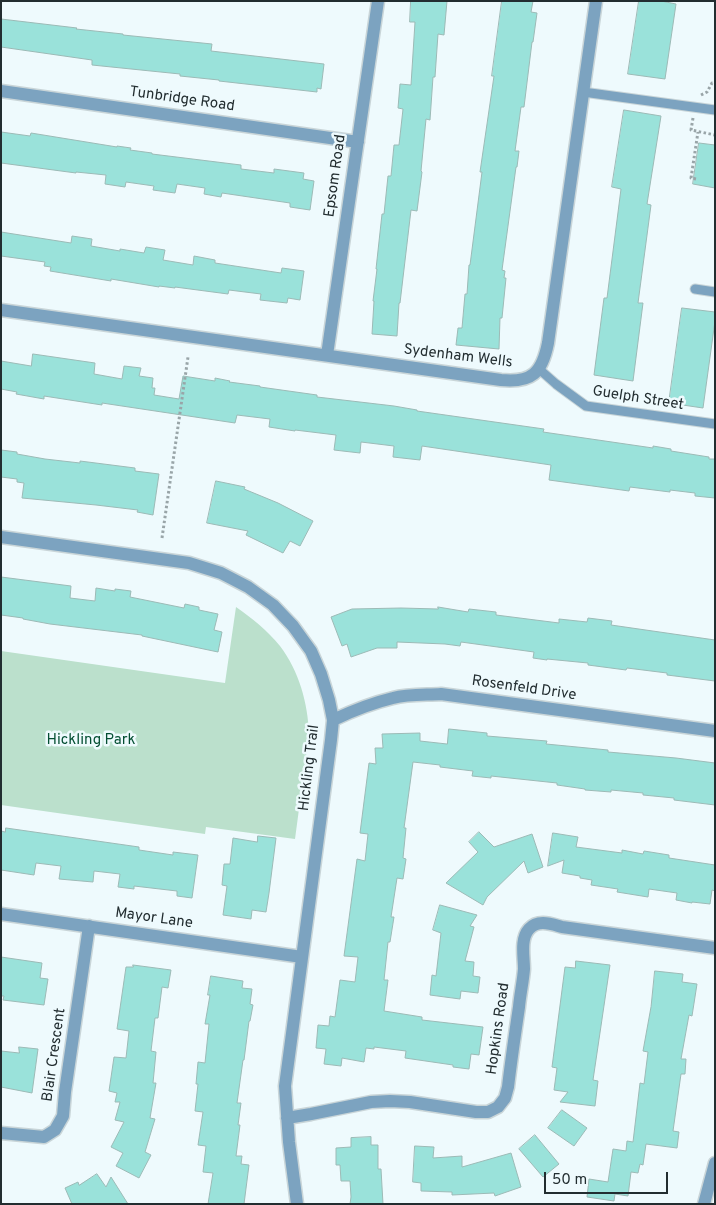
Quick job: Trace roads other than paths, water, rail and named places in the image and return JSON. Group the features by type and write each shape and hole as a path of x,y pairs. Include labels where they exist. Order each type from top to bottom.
{"street":[{"name":"Epsom Road","path":"327,356 378,1"},
{"path":"539,369 545,357 548,343 596,1"},
{"name":"Tunbridge Road","path":"1,91 358,142"},
{"name":"Sydenham Wells","path":"1,310 501,380 515,381 530,377 539,369"},
{"name":"Hickling Trail","path":"1,537 189,563 221,572 248,587 273,605 293,626 311,650 321,674 333,720 285,1086 289,1142 297,1204"},
{"name":"Rosenfeld Drive","path":"333,720 359,709 394,698 441,694 715,731"},
{"name":"Mayor Lane","path":"1,914 302,958"},
{"name":"Hopkins Road","path":"287,1118 371,1102 390,1101 410,1102 476,1112 488,1112 498,1107 505,1098 508,1087 524,971 526,933 530,928 541,922 562,927 715,948"},
{"name":"Blair Crescent","path":"1,1133 44,1137 55,1130 63,1116 89,926"},
{"path":"704,1204 715,1162"}],"lane":[{"path":"583,92 715,110"},
{"path":"695,289 715,292"},
{"name":"Guelph Street","path":"539,369 586,406 715,424"}],"park label":[{"name":"Hickling Park","path":"91,741"}]}
